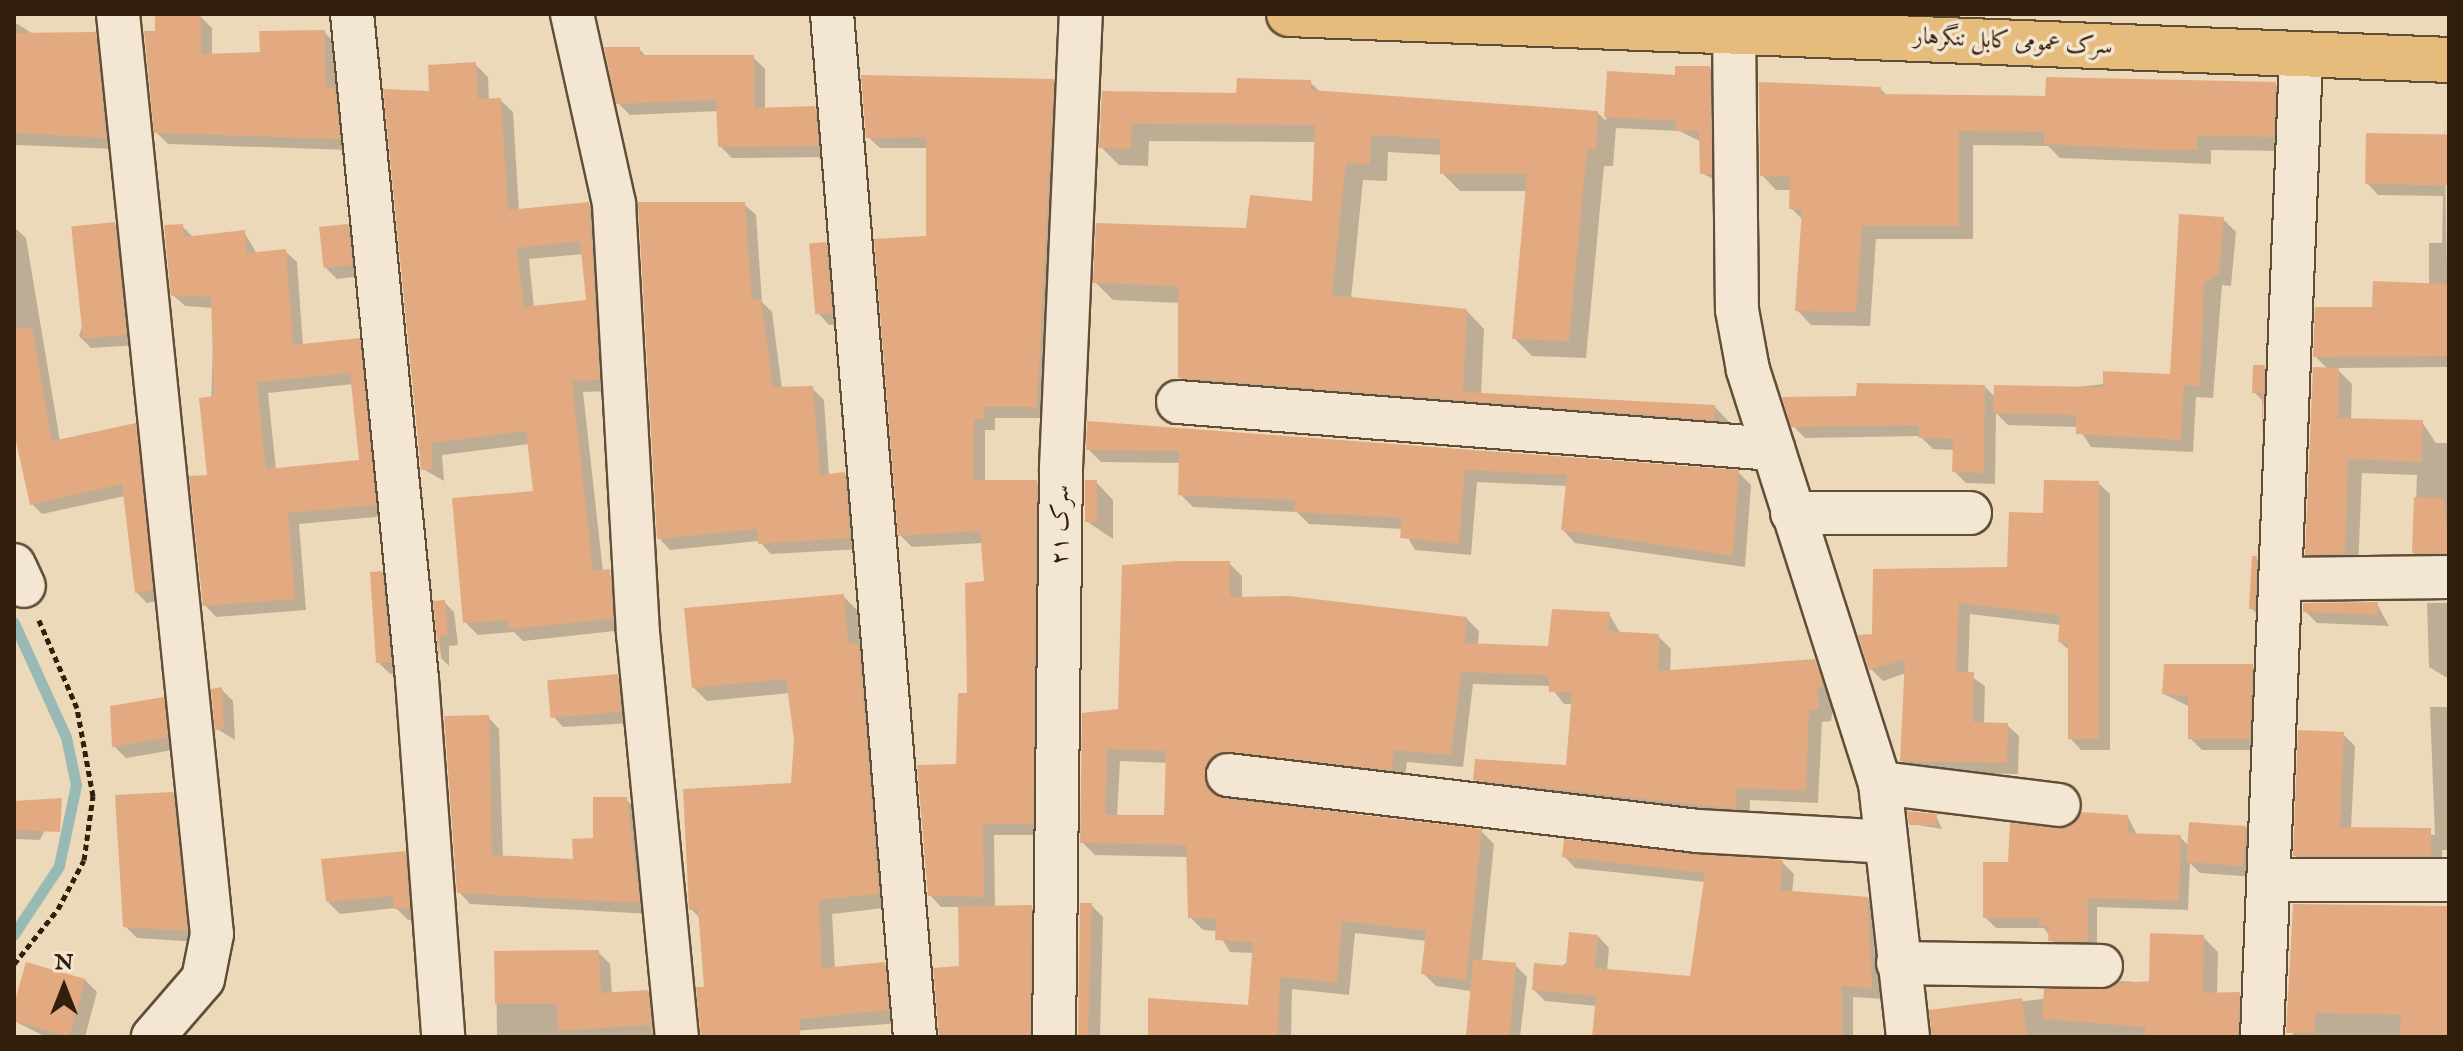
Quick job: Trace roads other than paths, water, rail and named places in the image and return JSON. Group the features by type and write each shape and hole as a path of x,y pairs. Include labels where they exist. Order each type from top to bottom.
{"highway":[{"name":"سرک عمومی کابل ننگرهار","path":"1289,14 1734,27 2301,57 2449,60"}],"street":[{"path":"118,14 212,934 203,979 153,1037"},
{"path":"352,14 417,679 443,1037"},
{"path":"572,14 614,204 638,633 677,1037"},
{"path":"832,14 915,1037"},
{"name":"سرک ۲۱","path":"1054,1037 1061,468 1081,14"},
{"path":"1734,27 1737,310 1792,513 1880,783 1908,1037"},
{"path":"2262,1037 2284,579 2301,57"},
{"path":"1178,402 1773,449"},
{"path":"1792,513 1970,513"},
{"path":"2284,579 2449,577"},
{"path":"1228,775 1697,831 1886,842"},
{"path":"1880,783 2059,805"},
{"path":"2270,880 2449,880"},
{"path":"1898,963 2101,966"}],"waterway":[{"path":"14,623 66,737 76,785 59,866 14,934"}]}
